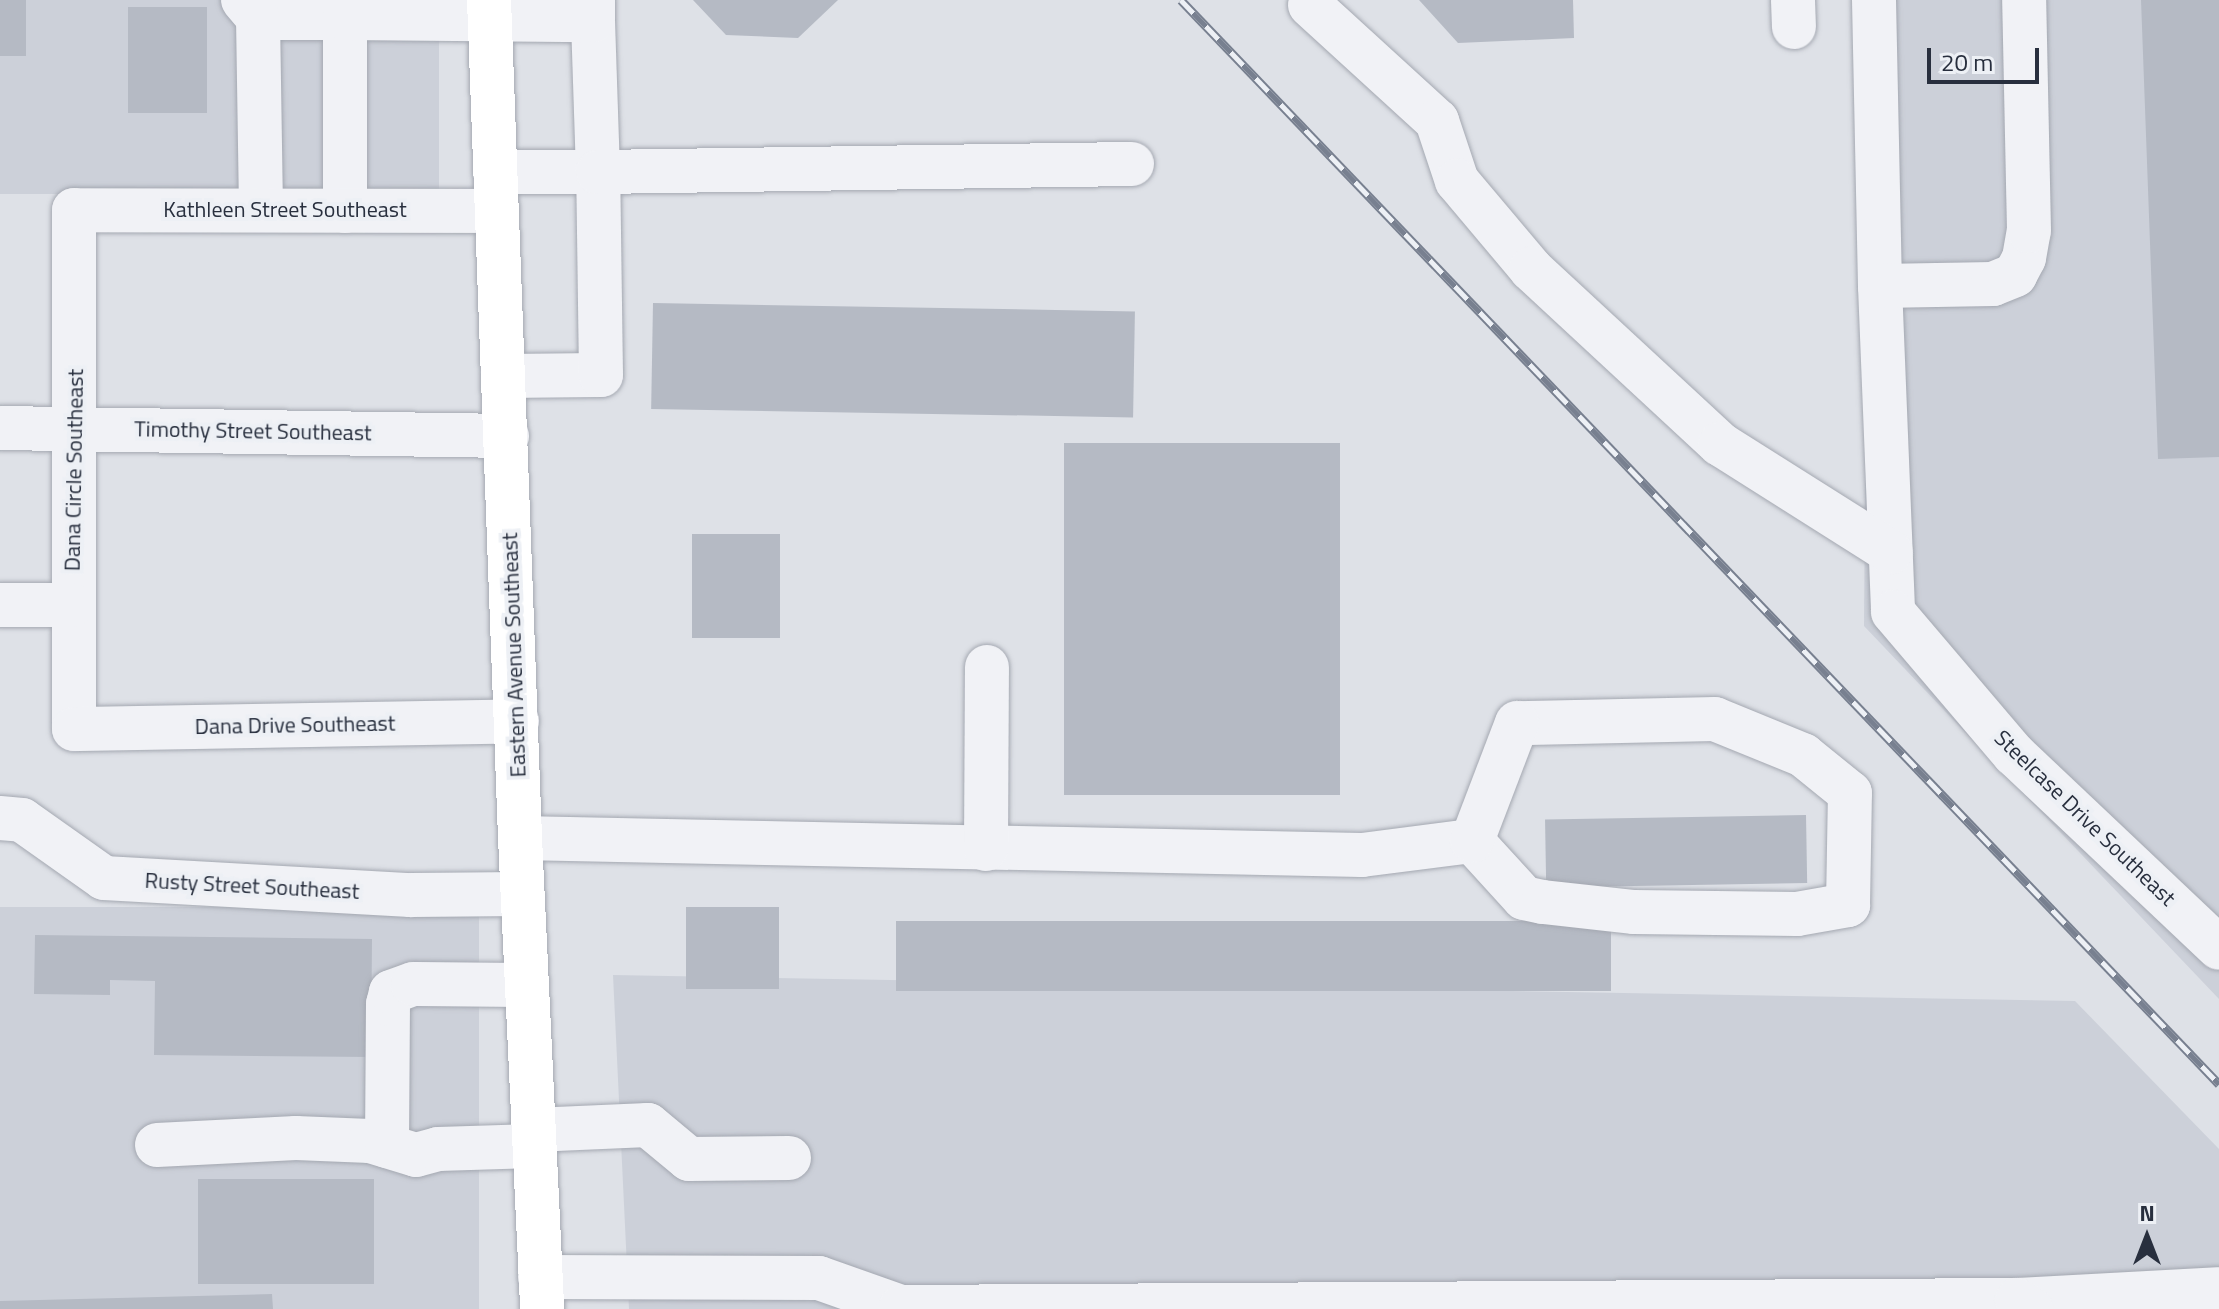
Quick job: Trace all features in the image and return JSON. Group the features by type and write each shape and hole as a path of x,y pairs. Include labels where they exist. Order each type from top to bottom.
{"main road":[{"name":"Eastern Avenue Southeast","path":"490,10 522,894 541,1293"}],"street":[{"path":"1874,0 1880,286 1891,552"},
{"path":"1880,286 1993,284 2015,275 2024,258 2029,231 2024,0"},
{"path":"1310,5 1437,121 1457,181 1531,269 1720,444 1891,552"},
{"path":"261,210 250,9 345,18 490,10 593,10 601,375 503,376"},
{"path":"345,18 345,211"},
{"name":"Kathleen Street Southeast","path":"74,210 345,211 496,191 598,172 1132,164"},
{"name":"Dana Circle Southeast","path":"74,210 74,729"},
{"name":"Timothy Street Southeast","path":"0,428 507,436"},
{"name":"Steelcase Drive Southeast","path":"1891,552 1893,612 2014,754 2219,948"},
{"path":"0,605 72,605"},
{"path":"986,849 987,667"},
{"path":"1715,719 1803,755 1850,793 1848,905 1797,914 1634,912 1543,902 1524,898 1472,841 1517,723 1715,719"},
{"name":"Dana Drive Southeast","path":"74,729 517,721"},
{"name":"Rusty Street Southeast","path":"0,818 22,820 104,878 411,895 522,894"},
{"path":"520,838 1362,855 1472,841"},
{"path":"387,1146 388,1004 391,992 413,984 526,985"},
{"path":"157,1145 296,1138 370,1141 416,1155 438,1149 648,1125 689,1159 789,1158"},
{"path":"541,1293 819,1278 899,1308 2024,1305 2219,1289"}],"shaded area":[{"path":"0,0 439,0 439,194 0,194"},
{"path":"1869,0 2219,0 2219,999 1864,626"},
{"path":"0,907 479,907 479,1309 0,1309"},
{"path":"613,975 2075,1001 2219,1149 2219,1309 629,1309"}],"building":[{"path":"0,0 26,0 26,56 0,56"},
{"path":"693,0 838,0 798,38 726,35"},
{"path":"1419,0 1573,0 1574,38 1458,43"},
{"path":"2141,0 2219,0 2219,457 2158,459"},
{"path":"128,7 207,7 207,113 128,113"},
{"path":"653,303 1135,311 1133,417 651,409"},
{"path":"1064,443 1340,443 1340,795 1064,795"},
{"path":"692,534 780,534 780,638 692,638"},
{"path":"1806,815 1807,883 1546,888 1545,820"},
{"path":"686,907 779,907 779,989 686,989"},
{"path":"896,921 1611,921 1611,991 896,991"},
{"path":"35,935 372,939 371,1057 154,1055 155,981 110,980 110,995 34,994"},
{"path":"198,1179 374,1179 374,1284 198,1284"},
{"path":"272,1294 273,1309 0,1309 0,1301"}],"railway":[{"path":"1181,0 2219,1084"}]}
